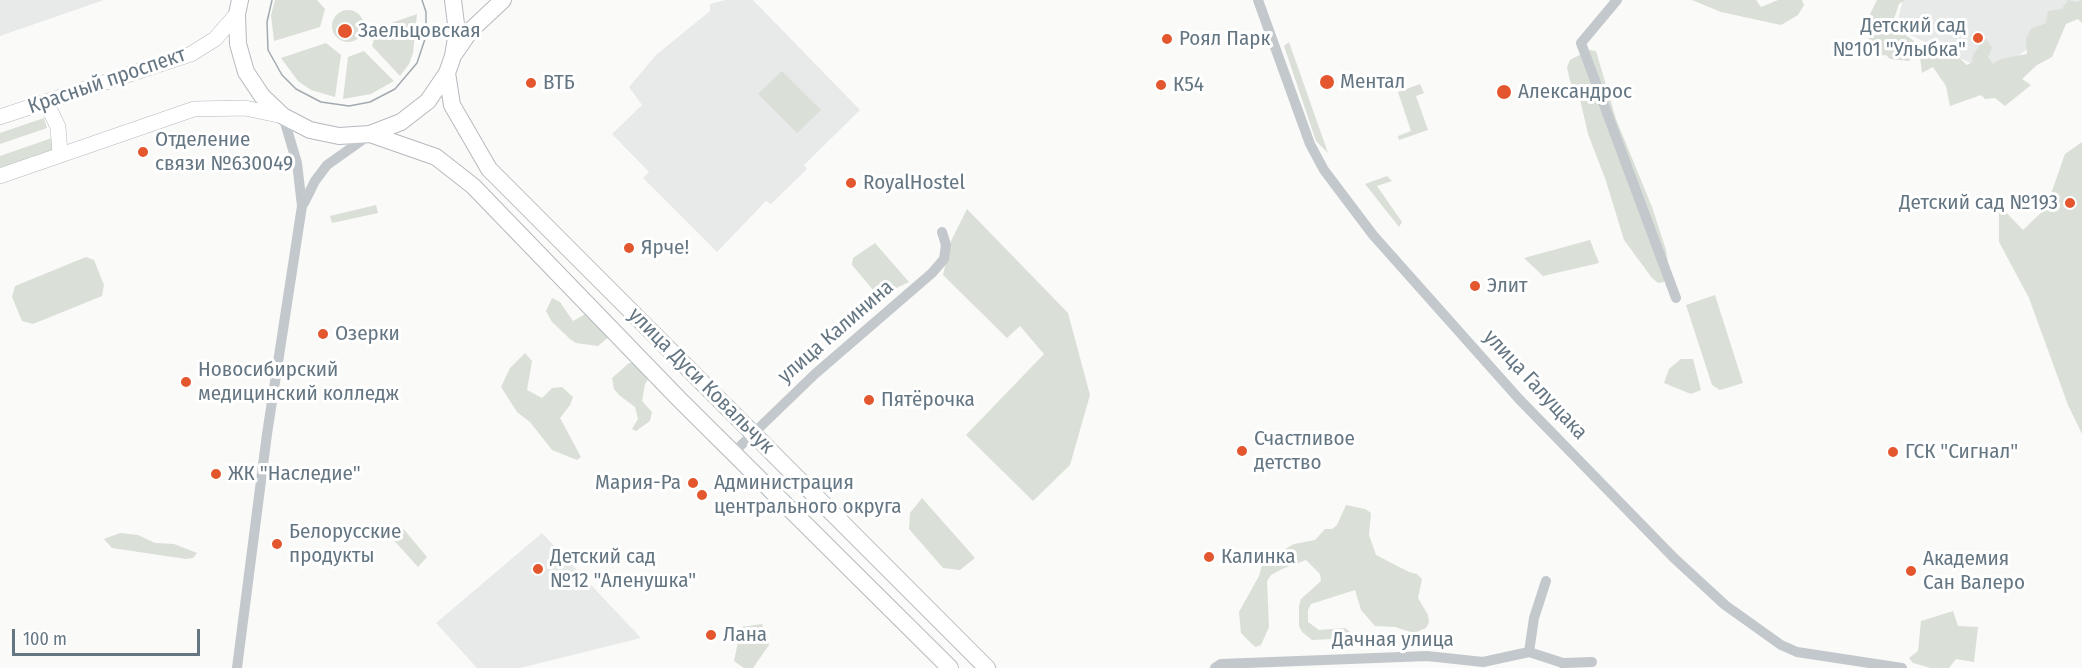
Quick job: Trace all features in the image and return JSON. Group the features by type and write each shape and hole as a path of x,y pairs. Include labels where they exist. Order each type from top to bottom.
{"main road":[{"path":"0,176 194,109 245,108 283,116 310,130 339,136 369,134 401,122 428,101 447,73 453,56 457,32 453,0"},
{"path":"453,56 470,31 503,0"},
{"path":"239,7 238,44 246,72 262,96 283,116"},
{"name":"Красный проспект","path":"0,117 191,54 215,39 239,7"},
{"name":"улица Дуси Ковальчук","path":"447,73 452,105 489,169 987,668"},
{"path":"41,103 49,108 58,127 60,154"},
{"name":"улица Дуси Ковальчук","path":"369,134 436,157 473,186 733,453 950,668"}],"street":[{"name":"улица Галущака","path":"1258,0 1310,144 1324,170 1373,235 1519,399 1674,558 1725,605 1781,645 1797,652 1902,668"},
{"path":"1617,0 1581,43 1676,298"},
{"path":"237,668 267,434 302,206 297,163 283,116"},
{"path":"302,206 315,181 327,165 369,134"},
{"name":"улица Калинина","path":"733,453 815,374 932,273 944,259 946,245 942,232"},
{"path":"1528,652 1534,618 1546,581"},
{"name":"Дачная улица","path":"1215,668 1221,664 1427,656 1483,662 1528,652 1564,665 1592,662"},
{"path":"1427,656 1435,668"}],"shaded area":[{"path":"0,0 104,0 0,36"},
{"path":"275,0 317,0 325,9 320,27 274,41 271,15"},
{"path":"725,0 753,0 860,110 804,165 807,169 771,204 766,201 717,252 643,178 649,172 612,134 642,105 629,87 656,55 710,11 710,4"},
{"path":"1692,0 1756,0 1761,7 1778,0 1802,0 1804,5 1798,15 1781,25 1721,12"},
{"path":"1877,0 1905,0 1899,4 1892,25 1914,41 1912,57 1909,61 1890,59 1886,55 1875,56 1868,39 1872,33 1870,14"},
{"name":"Детский сад №101 \"Улыбка\"","path":"1903,0 2082,0 2082,8 1994,74 1910,35 1895,31"},
{"path":"2068,0 2076,2 2082,0 2082,23 2078,19 2066,24 2052,57 2037,65 2022,79 2031,85 2005,106 1995,98 1985,99 1981,95 1950,106 1946,86 1933,67 1922,73 1919,49 1922,46 1929,46 1938,54 1955,54 1967,65 1972,62 1973,55 1980,45 1970,36 1972,32 1986,39 1992,48 1988,57 1993,64 2001,59 2027,54 2026,39 2031,29 2046,23 2048,11 2062,9"},
{"path":"348,10 360,14 364,26 360,38 348,42 336,38 332,26 336,14"},
{"path":"417,14 413,53 409,64 400,76 372,46 377,28"},
{"path":"1289,42 1328,153 1316,141 1284,46"},
{"path":"326,43 341,55 335,97 311,90 298,81 281,58"},
{"path":"1589,50 1596,51 1616,119 1652,207 1666,250 1669,270 1664,282 1658,283 1652,278 1624,240 1606,181 1588,134 1580,99 1570,81 1567,67 1570,60"},
{"path":"364,51 394,81 371,94 343,99 348,57"},
{"path":"782,71 821,110 797,133 758,94"},
{"path":"1420,84 1424,93 1416,96 1428,130 1399,140 1398,136 1411,131 1398,92"},
{"path":"44,118 47,128 0,144 0,133"},
{"path":"52,138 55,149 0,168 0,156"},
{"path":"2082,142 2082,434 2068,405 2029,298 1999,242 1999,205 2023,230 2046,208 2065,154"},
{"path":"1387,176 1392,181 1377,186 1402,222 1399,227 1365,184"},
{"path":"376,205 378,213 332,223 330,216"},
{"path":"967,209 1068,313 1090,395 1070,465 1033,501 966,435 1044,354 1020,326 1007,338 943,275 951,241"},
{"path":"1590,240 1599,263 1543,276 1524,258"},
{"path":"875,243 909,282 884,294 874,291 852,265 853,258"},
{"path":"86,257 94,260 104,285 102,296 33,324 22,321 12,297 15,286"},
{"path":"1715,295 1743,383 1720,390 1712,385 1686,305"},
{"path":"552,298 560,302 573,321 587,313 610,336 598,346 576,343 552,322 546,311"},
{"path":"525,353 532,361 527,390 542,398 552,388 562,387 573,397 560,418 581,457 577,460 552,450 530,422 517,412 501,387 510,368"},
{"path":"1681,359 1693,359 1701,390 1691,394 1664,383 1669,369"},
{"path":"629,363 634,363 649,378 645,384 642,401 652,412 650,421 636,431 632,429 638,419 635,407 614,389 612,378"},
{"path":"922,498 975,558 960,570 943,568 909,529 910,513"},
{"path":"1346,505 1365,509 1371,513 1369,535 1376,555 1417,574 1422,579 1418,598 1428,615 1429,622 1426,628 1414,633 1395,627 1375,626 1361,610 1355,590 1311,604 1308,610 1308,622 1319,630 1345,628 1355,636 1357,642 1351,646 1333,639 1312,640 1302,632 1299,626 1299,606 1301,599 1321,581 1320,574 1306,560 1282,569 1271,575 1267,581 1269,627 1261,645 1255,647 1241,633 1239,612 1259,576 1263,562 1294,544 1315,540 1325,529 1332,529 1337,525"},
{"path":"401,526 427,557 418,567 391,537"},
{"path":"120,533 138,535 155,543 174,544 197,553 193,558 186,559 112,548 104,539"},
{"name":"Детский сад №12 \"Аленушка\"","path":"542,533 641,638 520,668 477,668 436,623"},
{"path":"1953,611 1958,626 1978,627 1974,662 1956,659 1949,668 1931,668 1913,663 1909,658 1918,651 1921,621"},
{"path":"762,624 769,645 753,668 744,668 734,661 741,627"}],"tram line":[{"path":"272,0 267,22 268,50 282,75 296,89 321,102 349,106 370,102 395,89 417,63 426,36 426,12 422,0"}],"place":[{"name":"Заельцовская","path":"345,31"},
{"name":"Детский сад №101 \"Улыбка\"","path":"1978,38"},
{"name":"Роял Парк","path":"1167,39"},
{"name":"Ментал","path":"1327,82"},
{"name":"ВТБ","path":"531,83"},
{"name":"К54","path":"1161,85"},
{"name":"Александрос","path":"1504,92"},
{"name":"Отделение связи №630049","path":"143,152"},
{"name":"RoyalHostel","path":"851,183"},
{"name":"Детский сад №193","path":"2070,203"},
{"name":"Ярче!","path":"629,248"},
{"name":"Элит","path":"1475,286"},
{"name":"Озерки","path":"323,334"},
{"name":"Новосибирский медицинский колледж","path":"186,382"},
{"name":"Пятёрочка","path":"869,400"},
{"name":"Счастливое детство","path":"1242,451"},
{"name":"ГСК \"Сигнал\"","path":"1893,452"},
{"name":"ЖК \"Наследие\"","path":"216,474"},
{"name":"Мария-Ра","path":"693,483"},
{"name":"Администрация центрального округа","path":"702,495"},
{"name":"Белорусские продукты","path":"277,544"},
{"name":"Калинка","path":"1209,557"},
{"name":"Детский сад №12 \"Аленушка\"","path":"538,569"},
{"name":"Академия Сан Валеро","path":"1911,571"},
{"name":"Лана","path":"711,635"}]}
